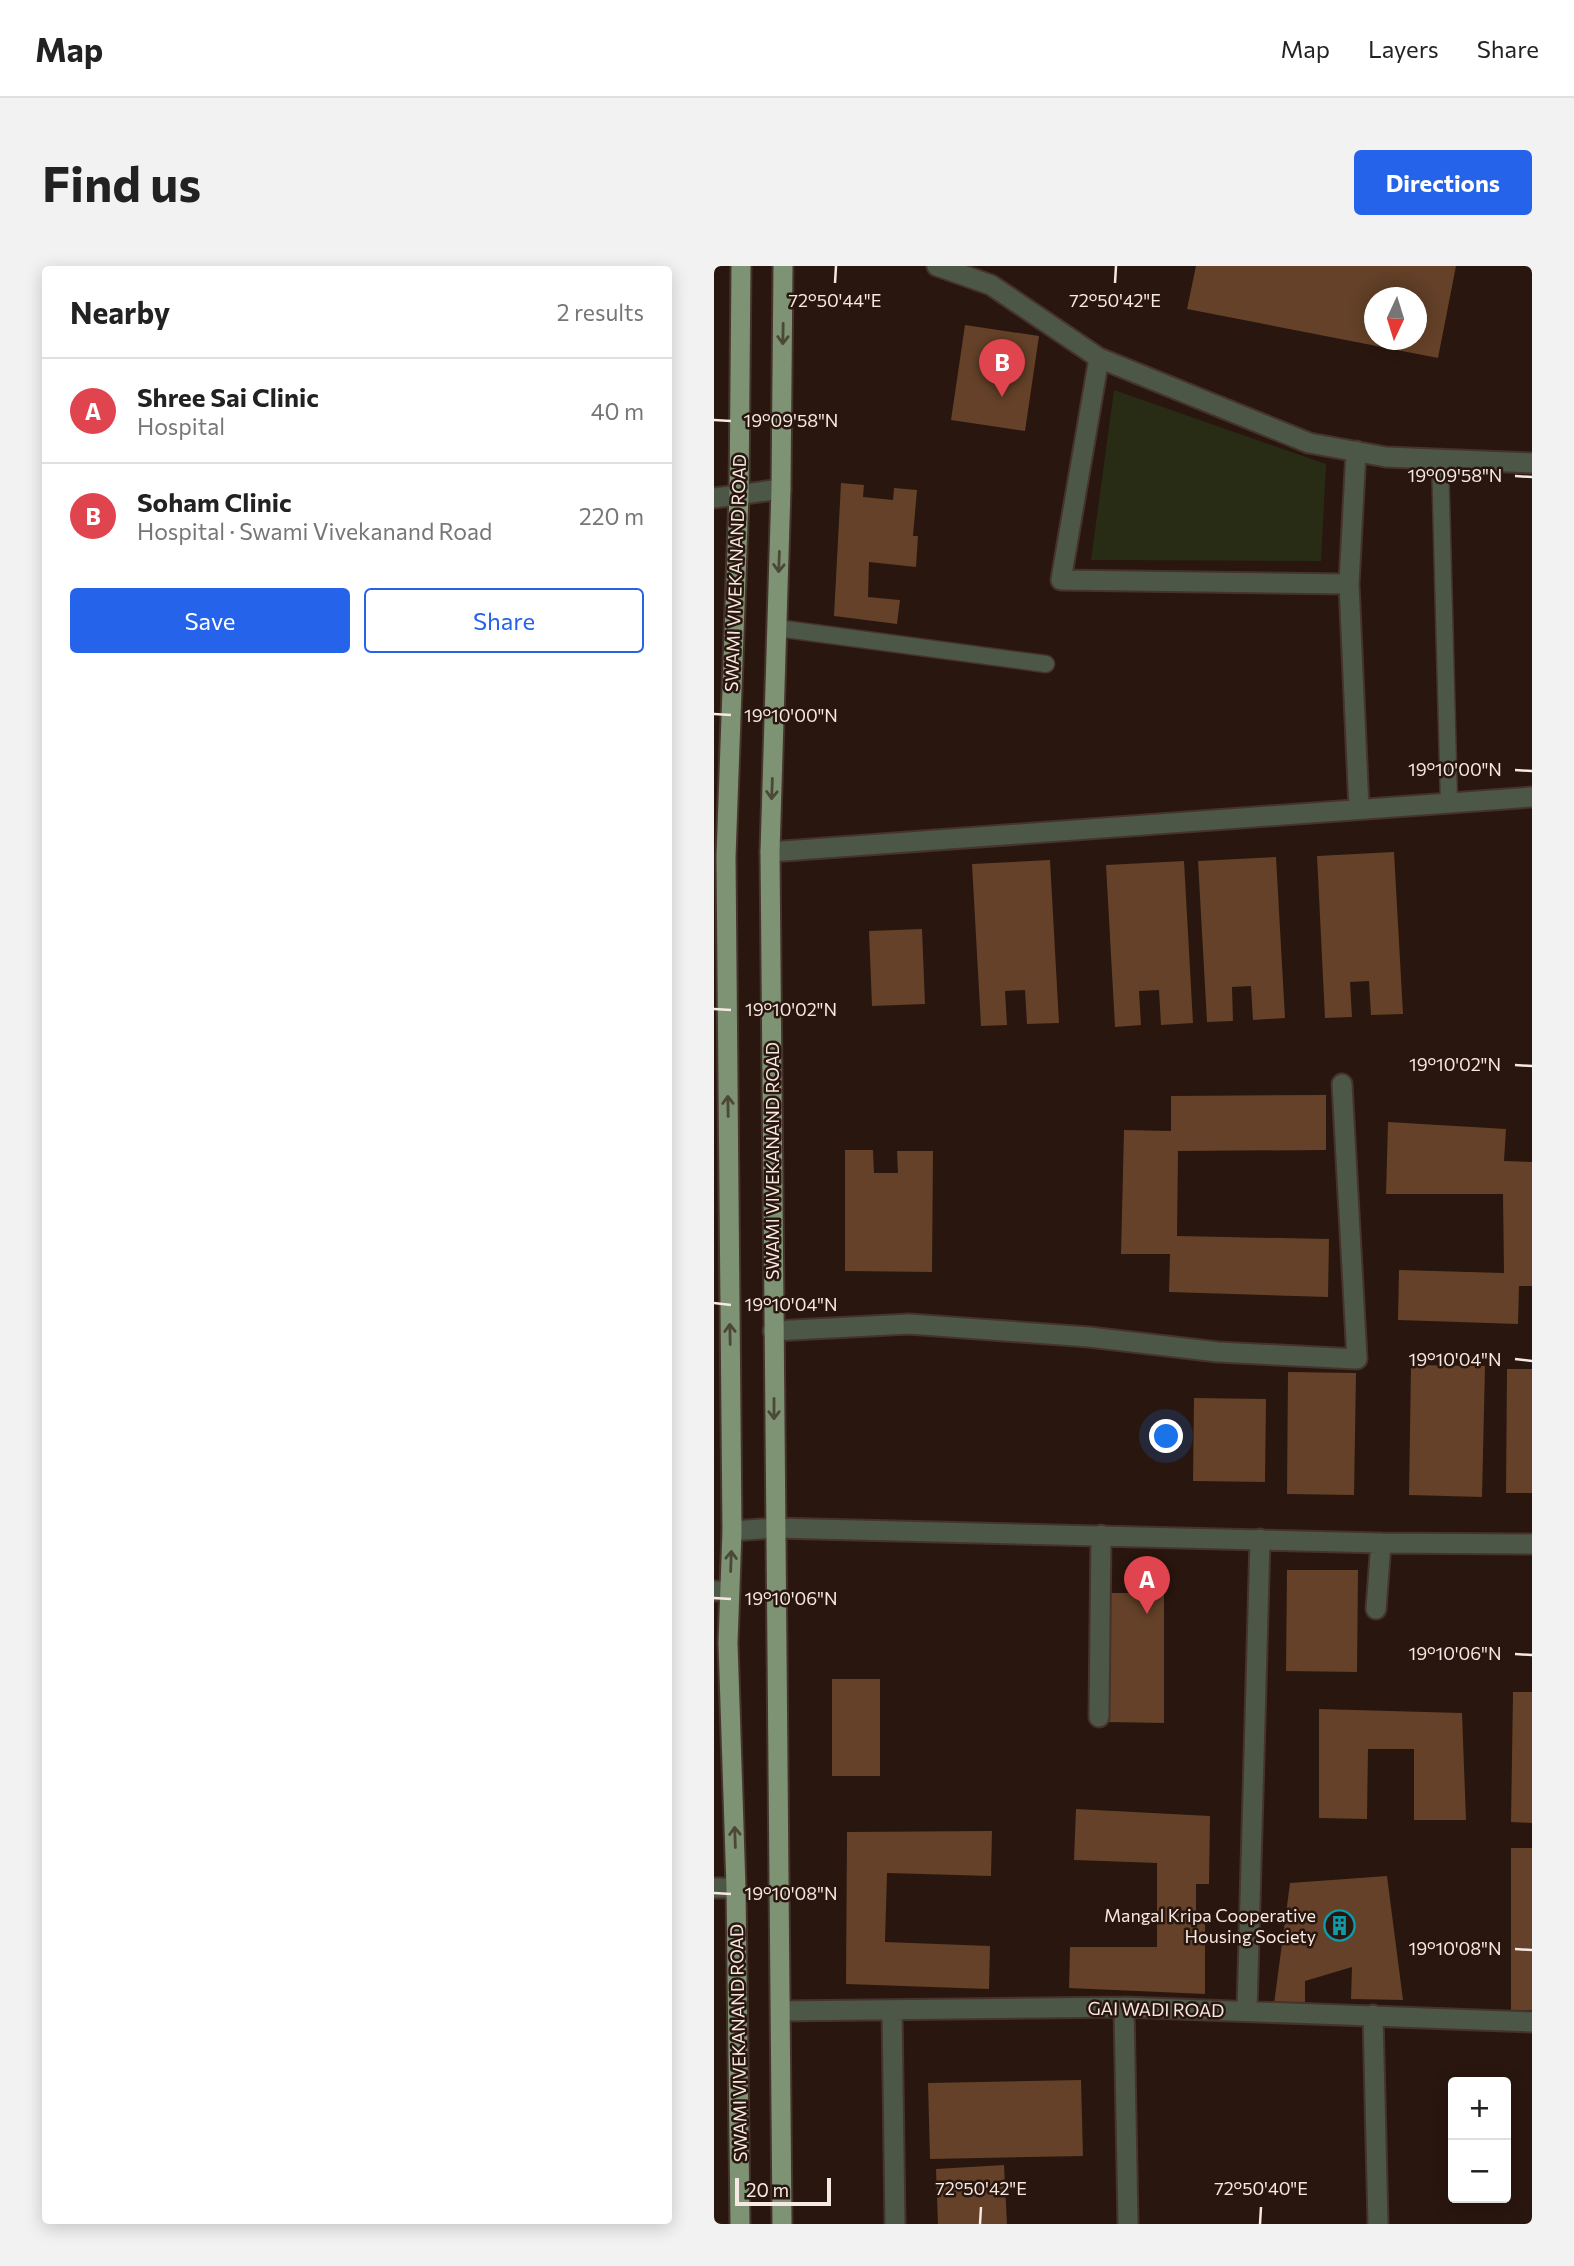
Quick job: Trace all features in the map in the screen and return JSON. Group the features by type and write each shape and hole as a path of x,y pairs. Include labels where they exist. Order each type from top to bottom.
{"main road":[{"name":"SWAMI VIVEKANAND ROAD","path":"740,2224 736,1888 721,1642 722,1591 732,1531 726,857 739,495 741,266"},
{"name":"SWAMI VIVEKANAND ROAD","path":"782,2224 770,852 781,489 783,266"}],"street":[{"path":"937,266 991,285 1099,358 1309,443 1386,457 1532,463"},
{"path":"1099,358 1061,580 1349,584"},
{"path":"1356,451 1349,584 1359,809"},
{"path":"714,498 781,489"},
{"path":"770,852 1532,797"},
{"path":"774,1331 909,1324 1090,1337 1218,1352 1356,1359 1342,1084"},
{"path":"732,1531 775,1528 1381,1543 1532,1544"},
{"path":"1099,1717 1101,1535"},
{"path":"1247,2011 1260,1538"},
{"path":"1376,1609 1381,1543"},
{"path":"714,1888 736,1888"},
{"path":"1124,2007 1128,2224"},
{"name":"GAI WADI ROAD","path":"781,2011 1124,2007 1532,2022"},
{"path":"892,2010 895,2224"},
{"path":"1373,2015 1378,2224"}],"lane":[{"path":"1440,459 1449,803"},
{"path":"777,628 1046,664"}],"green space":[{"path":"1114,390 1326,464 1321,561 1091,560"}],"building":[{"path":"1196,266 1456,266 1438,358 1397,350 1427,350 1427,287 1364,287 1364,344 1187,309"},
{"path":"965,325 1039,336 1025,431 951,420"},
{"path":"841,483 864,485 863,497 893,500 894,488 917,490 913,536 918,536 916,567 869,562 868,597 900,600 897,624 834,616"},
{"path":"1394,852 1403,1014 1371,1015 1369,981 1350,982 1352,1017 1325,1018 1317,856"},
{"path":"1276,857 1285,1018 1253,1020 1251,986 1232,987 1233,1021 1207,1022 1198,861"},
{"path":"1050,860 1059,1023 1027,1024 1025,990 1005,991 1007,1025 981,1026 972,864"},
{"path":"1184,861 1193,1023 1161,1025 1159,990 1139,991 1141,1025 1115,1027 1106,865"},
{"path":"922,929 925,1004 872,1006 869,931"},
{"path":"1326,1095 1326,1150 1178,1151 1177,1236 1329,1239 1328,1297 1169,1292 1170,1254 1121,1254 1124,1130 1171,1131 1171,1096"},
{"path":"1388,1122 1506,1129 1504,1161 1532,1162 1532,1286 1519,1286 1518,1324 1398,1320 1399,1270 1504,1273 1503,1194 1386,1194"},
{"path":"845,1150 873,1150 874,1173 898,1173 897,1151 933,1151 932,1272 845,1271"},
{"path":"1411,1365 1485,1366 1482,1497 1409,1495"},
{"path":"1507,1369 1532,1369 1532,1493 1506,1493"},
{"path":"1288,1372 1356,1373 1354,1495 1287,1494"},
{"path":"1194,1398 1266,1399 1265,1482 1193,1481"},
{"path":"1287,1570 1358,1570 1357,1672 1286,1671"},
{"path":"1107,1593 1164,1593 1164,1723 1107,1722"},
{"path":"832,1679 880,1679 880,1776 832,1776"},
{"path":"1513,1692 1532,1692 1532,1823 1511,1822"},
{"path":"1319,1709 1462,1713 1466,1820 1414,1820 1414,1749 1368,1749 1367,1819 1319,1818"},
{"path":"1076,1809 1210,1816 1209,1884 1196,1884 1196,1912 1205,1912 1205,1994 1069,1988 1070,1947 1157,1947 1157,1863 1074,1860"},
{"path":"992,1831 991,1876 887,1873 885,1942 990,1946 989,1989 846,1984 847,1832"},
{"path":"1511,1848 1532,1848 1532,2010 1511,2011"},
{"name":"Mangal Kripa Cooperative Housing Society","path":"1387,1876 1403,2000 1351,1999 1352,1967 1305,1981 1305,2005 1274,2004 1290,1883"},
{"path":"1081,2080 1083,2156 930,2159 928,2083"},
{"path":"1004,2165 1007,2224 938,2224 936,2169"}],"place":[{"name":"Soham Clinic","path":"1002,397"},
{"name":"Shree Sai Clinic","path":"1147,1614"},
{"name":"Mangal Kripa Cooperative Housing Society","path":"1339,1925"}]}
